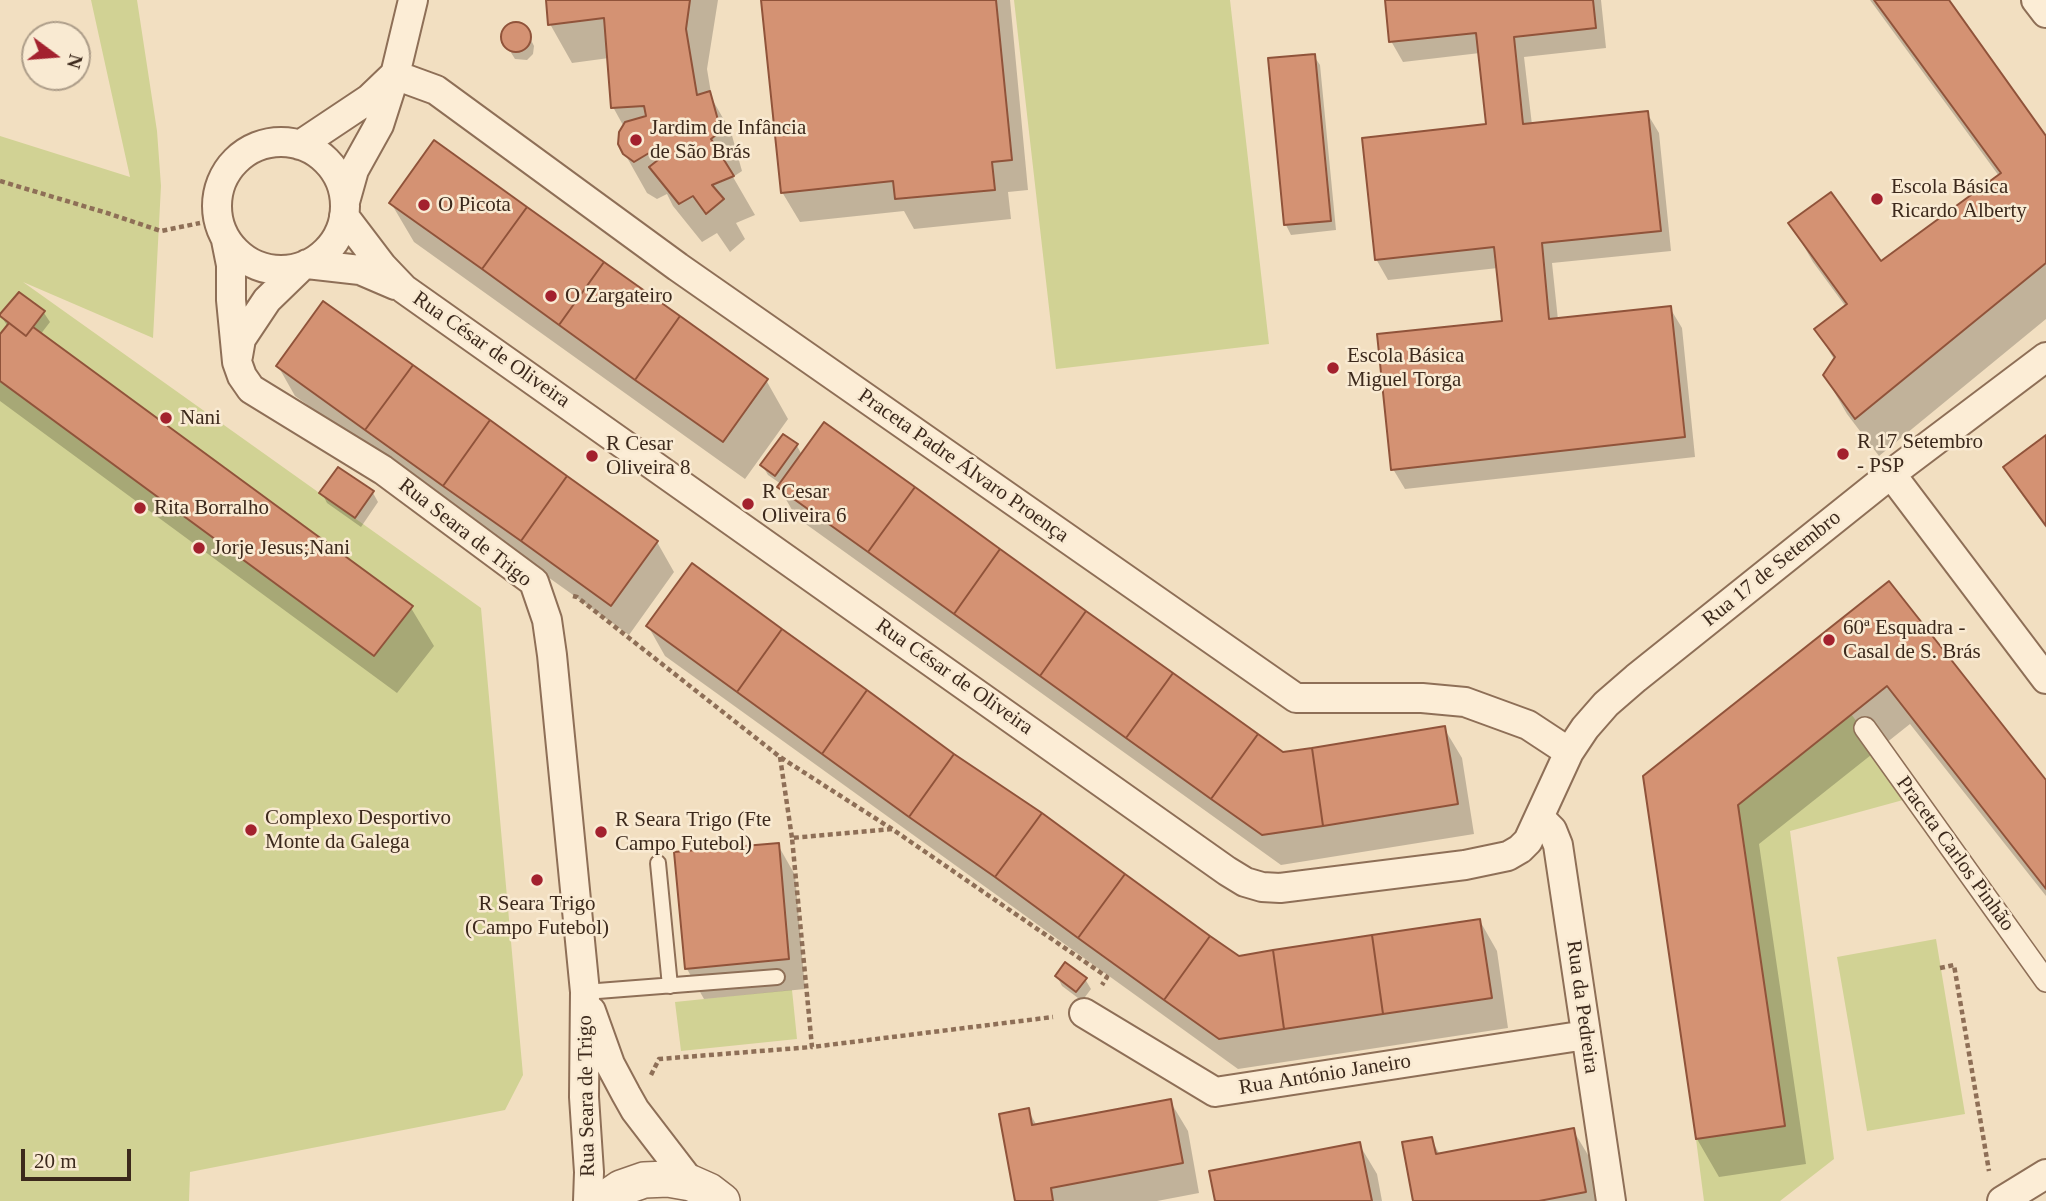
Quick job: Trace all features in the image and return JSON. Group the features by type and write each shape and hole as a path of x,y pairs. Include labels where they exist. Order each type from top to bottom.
{"street":[{"path":"237,362 241,340 267,300 334,243 354,170 379,125 395,75 413,0"},
{"path":"2036,0 2046,13"},
{"path":"299,145 369,99 395,75"},
{"name":"Praceta Padre Álvaro Proença","path":"395,75 436,90 678,267 1296,698 1422,698 1465,702 1528,725 1569,752"},
{"path":"304,266 279,270 258,267 240,256 222,230 217,201 221,183 229,167 242,154 258,145 275,141 293,142 313,150 329,163 340,181 345,209"},
{"name":"Rua César de Oliveira","path":"345,209 382,266 404,289 1245,881 1262,887 1280,888 1465,865 1508,856 1528,841 1540,818"},
{"name":"Rua Seara de Trigo","path":"222,230 231,265 231,300 237,362 251,389 383,470 534,582 547,620 552,655 585,992 584,1097 589,1172 588,1201"},
{"name":"Rua César de Oliveira","path":"304,266 360,270 404,289"},
{"name":"Rua 17 de Setembro","path":"1540,818 1569,752 1606,704 1891,474 2046,357"},
{"path":"1891,474 2046,679"},
{"name":"Praceta Carlos Pinhão","path":"1865,728 2046,981"},
{"name":"Rua da Pedreira","path":"1540,818 1552,830 1558,845 1611,1201"},
{"name":"Rua Seara de Trigo","path":"585,992 610,1064 626,1094 635,1110 691,1183"},
{"name":"Rua António Janeiro","path":"1084,1013 1215,1092 1586,1035"},
{"path":"2002,1201 2046,1174"},
{"path":"602,1201 621,1188 643,1180 668,1179 691,1183 709,1191 722,1201"}],"lane":[{"path":"658,863 670,986"},
{"path":"585,992 778,977"}],"path":[{"path":"0,181 161,231 222,230"},
{"path":"534,582 577,597 780,757 892,829 1107,976 1084,1013 812,1046 659,1059"},
{"path":"780,757 792,838 812,1046"},
{"path":"792,838 892,829"},
{"path":"1940,968 1954,965 1990,1175"}],"green space":[{"name":"Complexo Desportivo Monte da Galega","path":"91,0 137,0 157,131 161,186 153,338 23,282 481,608 523,1075 505,1110 190,1172 189,1201 0,1201 0,136 130,177"},
{"path":"1014,0 1230,0 1269,344 1056,369"},
{"path":"1851,714 1914,797 1790,831 1834,1159 1780,1201 1704,1201 1696,1139 1785,1125 1738,805"},
{"path":"1936,939 1965,1114 1867,1131 1837,957"},
{"path":"792,990 797,1039 681,1051 675,1002"}],"building":[{"path":"546,0 690,0 686,29 697,95 710,91 721,131 711,139 734,176 712,185 724,199 706,214 693,196 679,204 649,167 663,156 659,147 634,162 623,154 618,144 619,132 625,122 646,116 644,106 611,108 604,18 548,25"},
{"path":"761,0 996,0 1012,160 992,162 995,190 895,199 893,181 781,193"},
{"path":"1385,0 1593,0 1596,28 1514,37 1523,124 1648,111 1661,231 1542,243 1549,319 1671,306 1685,437 1391,470 1377,334 1502,321 1494,247 1375,260 1362,138 1486,124 1476,33 1389,42"},
{"path":"1874,0 1949,0 2046,136 2046,263 1855,419 1823,375 1835,357 1814,329 1847,304 1788,223 1831,192 1881,261 2001,173"},
{"path":"516,22 526,27 531,37 526,47 516,52 506,47 501,37 506,27"},
{"path":"1315,54 1331,221 1284,225 1268,58"},
{"path":"434,140 527,207 482,269 389,203"},
{"path":"527,207 604,262 559,325 482,269"},
{"path":"604,262 680,316 635,380 559,325"},
{"path":"19,292 45,311 26,336 0,316"},
{"path":"323,301 413,365 365,430 276,366"},
{"path":"680,316 768,379 723,442 635,380"},
{"path":"9,323 26,336 33,327 413,606 374,656 0,381 0,334"},
{"path":"413,365 490,420 443,486 365,430"},
{"path":"490,420 567,476 521,541 443,486"},
{"path":"824,422 915,487 868,552 777,487"},
{"path":"783,434 798,444 775,476 760,465"},
{"path":"2046,435 2046,526 2003,467"},
{"path":"338,467 374,491 355,518 319,493"},
{"path":"567,476 658,541 611,606 521,541"},
{"path":"915,487 1000,549 954,614 868,552"},
{"path":"1000,549 1086,611 1040,676 954,614"},
{"path":"692,563 782,629 737,692 646,626"},
{"path":"1889,581 2046,780 2046,889 1887,686 1738,805 1785,1126 1696,1139 1643,776"},
{"path":"1086,611 1173,673 1126,738 1040,676"},
{"path":"782,629 867,690 822,754 737,692"},
{"path":"1173,673 1258,734 1211,799 1126,738"},
{"path":"867,690 954,754 909,817 822,754"},
{"path":"1445,726 1458,804 1323,826 1312,748"},
{"path":"1258,734 1283,752 1312,748 1323,826 1262,835 1211,799"},
{"path":"954,754 1042,813 995,877 909,817"},
{"path":"1042,813 1125,874 1078,938 995,877"},
{"path":"779,843 789,959 685,969 674,852"},
{"path":"1125,874 1210,936 1164,1000 1078,938"},
{"path":"1480,919 1492,998 1383,1014 1372,935"},
{"path":"1372,935 1383,1014 1284,1029 1273,950"},
{"path":"1210,936 1239,956 1273,950 1284,1029 1219,1039 1164,1000"},
{"path":"1065,962 1087,978 1076,992 1055,976"},
{"path":"1171,1099 1183,1163 1051,1188 1053,1201 1015,1201 999,1114 1029,1108 1032,1125"},
{"path":"1574,1128 1586,1192 1539,1201 1413,1201 1402,1142 1432,1137 1436,1154"},
{"path":"1360,1142 1372,1201 1215,1201 1209,1171"}],"place":[{"name":"Jardim de Infância de São Brás","path":"636,140"},
{"name":"Escola Básica Ricardo Alberty","path":"1877,199"},
{"name":"O Picota","path":"424,205"},
{"name":"O Zargateiro","path":"551,296"},
{"name":"Escola Básica Miguel Torga","path":"1333,368"},
{"name":"Nani","path":"166,418"},
{"name":"R 17 Setembro - PSP","path":"1843,454"},
{"name":"R Cesar Oliveira 8","path":"592,456"},
{"name":"R Cesar Oliveira 6","path":"748,504"},
{"name":"Rita Borralho","path":"140,508"},
{"name":"Jorje Jesus;Nani","path":"199,548"},
{"name":"60ª Esquadra - Casal de S. Brás","path":"1829,640"},
{"name":"Complexo Desportivo Monte da Galega","path":"251,830"},
{"name":"R Seara Trigo (Fte Campo Futebol)","path":"601,832"},
{"name":"R Seara Trigo (Campo Futebol)","path":"537,880"}]}
